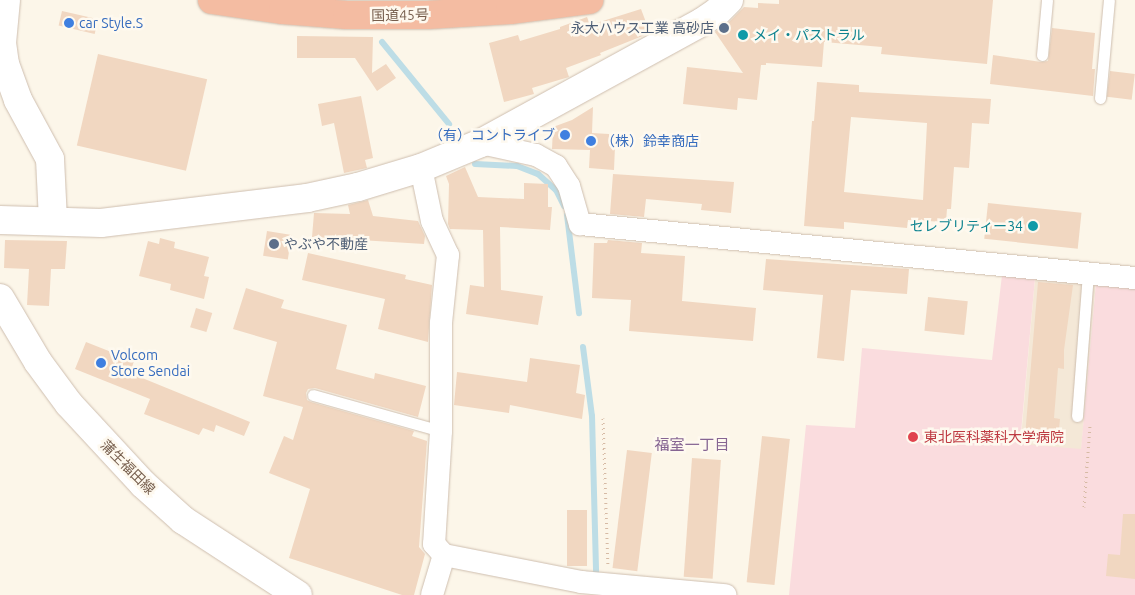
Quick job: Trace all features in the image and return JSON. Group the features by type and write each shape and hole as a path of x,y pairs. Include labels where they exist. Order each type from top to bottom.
{"highway":[{"name":"国道45号","path":"212,0 284,10 367,15 427,15 510,10 589,0"}],"street":[{"path":"6,0 2,43 5,64 18,100 50,159 53,221"},
{"path":"0,220 101,223 307,198 358,187 421,168 481,143 702,22 717,12 729,0"},
{"path":"481,143 536,155 556,166 569,186 580,224 1135,278"},
{"path":"421,168 432,221 448,255 441,323 441,431 434,544 444,554 582,582 725,595"},
{"name":"蒲生福田線","path":"0,298 38,362 70,404 143,484 183,520 298,595"},
{"path":"432,595 444,554"}],"lane":[{"path":"1042,55 1047,0"},
{"path":"1100,98 1109,0"},
{"path":"1077,416 1088,274"},
{"path":"313,395 441,431"}],"path":[{"path":"603,418 609,585"}],"shaded area":[{"name":"東北医科薬科大学病院","path":"1002,275 1035,278 1020,444 1081,449 1096,283 1135,287 1135,595 789,595 806,425 855,428 862,348 992,360"},
{"path":"1035,278 1096,283 1081,451 1020,445"}],"building":[{"path":"779,0 993,0 987,64 881,54 882,47 824,42 822,67 766,63 766,65 761,65 757,100 738,98 737,110 683,104 687,67 743,73 715,32 728,23 744,7 758,8 758,3 779,4"},
{"path":"641,9 650,33 566,68 569,77 532,88 534,94 504,102 489,43 518,35 520,41 560,29 560,27 587,17 590,25"},
{"path":"62,11 98,19 95,34 59,26"},
{"path":"1052,28 1095,33 1092,69 1095,69 1093,96 990,84 993,55 1041,62 1048,61"},
{"path":"297,36 373,37 372,73 386,64 396,78 377,91 355,58 297,58"},
{"path":"98,54 207,79 186,171 77,146"},
{"path":"1110,71 1135,74 1132,100 1107,97"},
{"path":"817,82 859,85 859,92 991,99 989,124 972,123 969,168 954,167 951,209 947,209 946,222 908,220 907,228 844,222 844,229 804,226 812,121 814,121","holes":["851,117 927,123 923,200 844,192"]},
{"path":"361,96 373,158 365,160 367,168 344,173 334,123 322,126 318,104"},
{"path":"593,107 592,133 609,134 609,146 615,146 614,170 589,168 590,150 552,149 553,127 572,120"},
{"path":"465,167 478,197 524,199 524,183 548,184 548,207 552,207 550,230 500,227 501,290 543,296 538,325 466,314 470,285 484,287 483,230 450,229 448,224 449,184 446,176"},
{"path":"613,174 734,182 731,213 701,210 702,204 646,199 644,217 610,214"},
{"path":"368,200 373,216 418,221 425,236 424,244 312,237 314,213 350,214 348,205"},
{"name":"セレブリティー34","path":"988,203 1081,213 1078,249 984,239"},
{"path":"267,231 292,235 288,260 263,256"},
{"path":"160,238 175,242 174,248 209,257 204,276 209,277 204,299 170,290 171,284 139,276 148,241 159,244"},
{"path":"5,240 67,241 65,269 51,269 49,306 27,305 29,269 4,268"},
{"path":"608,240 642,243 641,253 685,256 682,301 756,308 753,341 629,331 631,300 592,298 594,243 607,243"},
{"path":"308,253 406,275 405,279 432,285 428,342 378,329 385,299 302,280"},
{"path":"766,259 909,269 907,294 851,290 844,361 817,358 823,295 763,290"},
{"path":"1038,282 1073,285 1064,350 1064,369 1058,368 1054,418 1060,419 1058,439 1025,436"},
{"path":"246,288 284,300 281,308 347,325 336,369 374,379 375,373 426,386 418,417 315,388 308,389 306,393 307,400 311,402 414,431 412,436 427,441 419,547 425,554 414,595 402,595 289,558 310,489 269,473 284,436 293,440 303,407 263,396 277,342 233,329"},
{"path":"928,297 968,301 964,335 924,331"},
{"path":"196,308 212,313 206,332 190,327"},
{"path":"86,342 134,361 130,373 250,422 244,436 216,425 214,432 203,428 199,435 144,414 150,399 75,369"},
{"path":"530,358 580,365 576,393 585,395 582,419 510,405 509,413 454,405 457,372 527,382"},
{"path":"762,436 790,439 774,585 747,582"},
{"path":"627,450 652,453 637,571 612,568"},
{"path":"692,458 721,460 713,579 684,577"},
{"path":"567,510 587,510 587,566 567,566"},
{"path":"1123,514 1135,514 1135,579 1106,576 1108,554 1120,555"}],"waterway":[{"path":"382,42 449,124"},
{"path":"475,164 517,166 538,174 556,190 564,206"},
{"path":"567,215 579,313"},
{"path":"583,347 592,416 596,574"}],"place":[{"name":"car Style.S","path":"69,23"},
{"name":"永大ハウス工業 高砂店","path":"724,28"},
{"name":"メイ・パストラル","path":"743,35"},
{"name":"（有）コントライブ","path":"565,135"},
{"name":"（株）鈴幸商店","path":"591,141"},
{"name":"セレブリティー34","path":"1033,226"},
{"name":"やぶや不動産","path":"274,244"},
{"name":"Volcom Store Sendai","path":"101,363"},
{"name":"東北医科薬科大学病院","path":"913,437"}],"district":[{"name":"福室一丁目","path":"692,445"}]}
